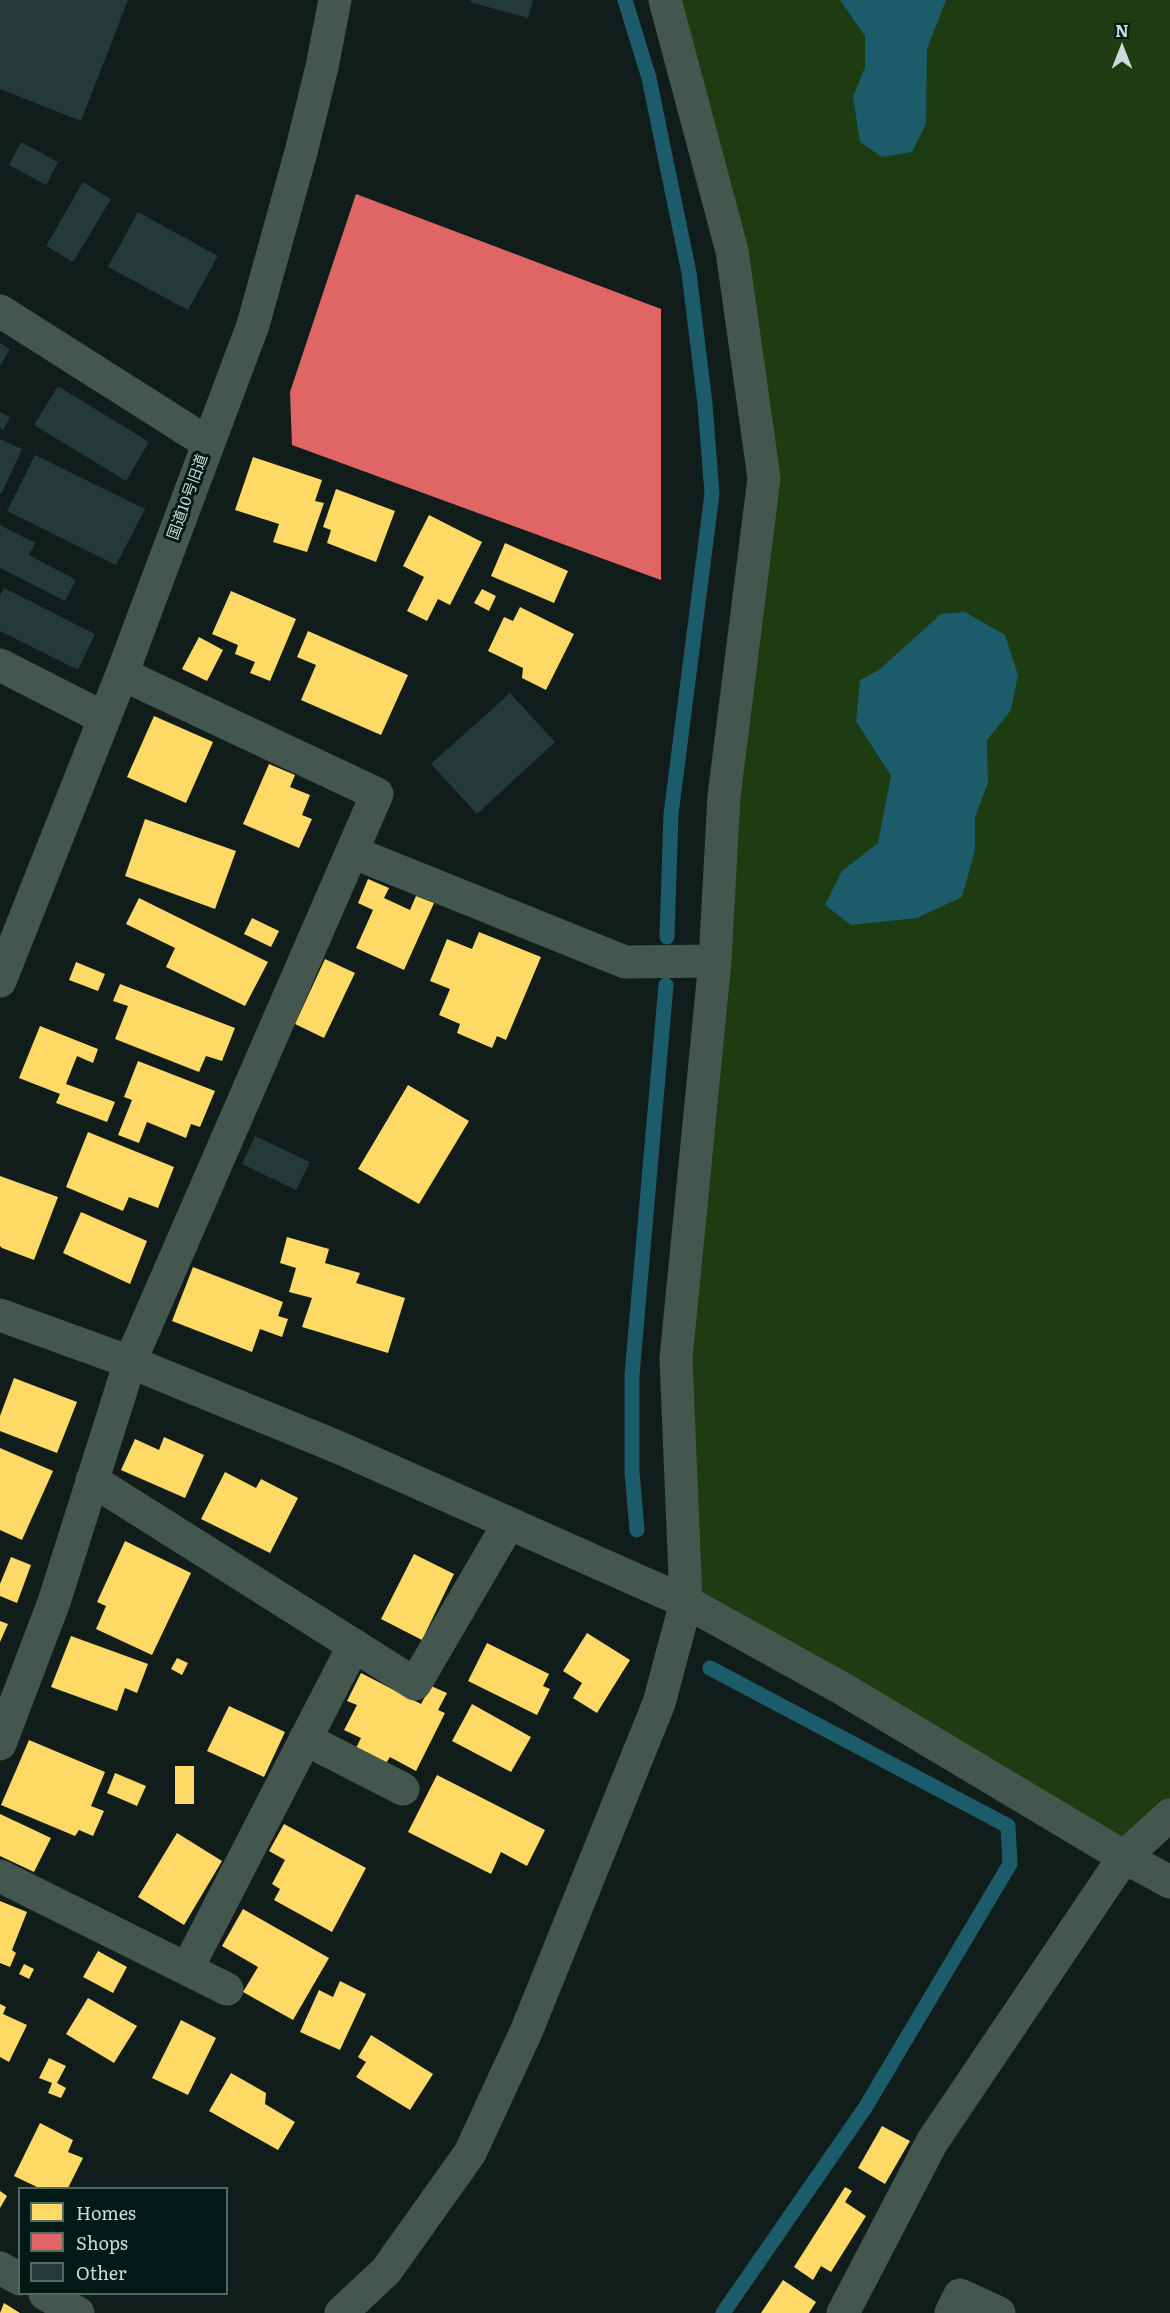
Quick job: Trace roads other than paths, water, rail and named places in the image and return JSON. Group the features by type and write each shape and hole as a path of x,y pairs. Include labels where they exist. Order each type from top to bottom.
{"street":[{"name":"国道10号旧道","path":"0,981 122,674 253,325 301,152 322,67 335,0"},
{"path":"341,2313 386,2271 470,2153 526,2032 658,1703 686,1602 676,1358 715,961 724,796 764,478 732,250 665,0"},
{"path":"0,311 208,443"},
{"path":"0,665 104,718"},
{"path":"0,1744 54,1602 130,1362 377,794 122,674"},
{"path":"352,852 625,962 715,961"},
{"path":"0,1316 130,1362 340,1448 686,1602 843,1689 1124,1857 1170,1882"},
{"path":"92,1480 415,1684 508,1523"},
{"path":"187,1969 354,1645"},
{"path":"305,1739 403,1789"},
{"path":"843,2313 932,2142 1124,1857 1170,1815"},
{"path":"0,1876 227,1989"},
{"path":"0,2268 18,2278"},
{"path":"47,2295 78,2313"},
{"path":"951,2313 960,2295 999,2313"}],"water":[{"path":"840,0 946,0 927,49 926,124 912,152 882,157 860,142 853,97 865,67 865,36"},
{"path":"965,612 1005,635 1018,675 1011,710 987,740 988,783 975,817 975,850 962,897 917,918 851,925 825,905 842,871 878,843 891,776 856,721 860,680 879,670 941,614"}],"waterway":[{"path":"625,0 649,78 689,273 705,404 712,494 671,814 667,937"},
{"path":"637,1530 632,1472 632,1375 666,985"},
{"path":"710,1668 1008,1826 1010,1864 865,2108 723,2313"}]}
